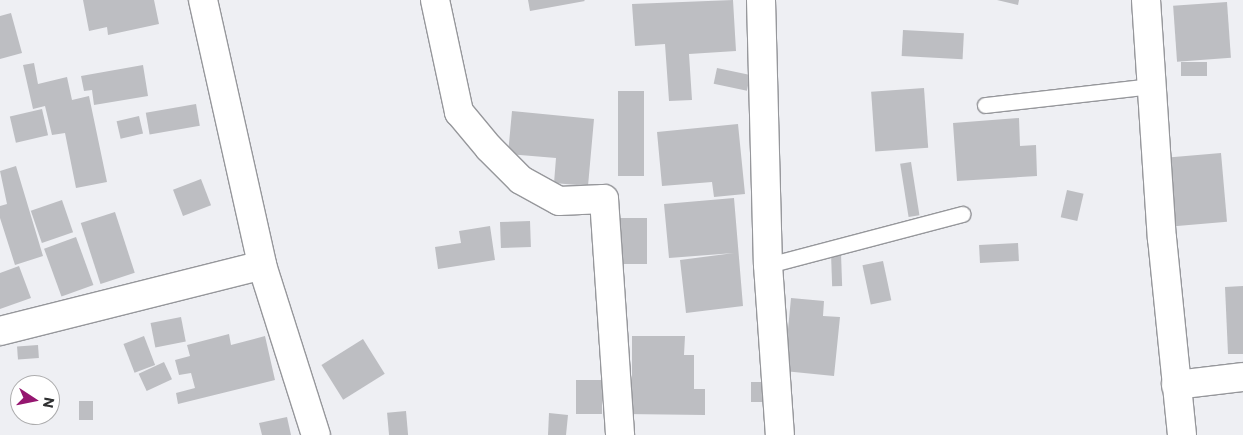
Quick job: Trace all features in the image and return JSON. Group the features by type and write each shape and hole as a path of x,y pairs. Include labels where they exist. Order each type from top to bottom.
{"street":[{"path":"203,0 262,265 316,435"},
{"path":"435,0 460,112 489,148 521,180 559,201 604,198 620,435"},
{"path":"761,0 768,265 780,435"},
{"path":"1146,0 1176,385 1182,435"},
{"path":"0,332 262,265"},
{"path":"1176,385 1243,377"}],"lane":[{"path":"985,105 1153,86"},
{"path":"768,265 962,214"}],"building":[{"path":"83,0 154,0 159,24 108,35 107,27 89,31"},
{"path":"528,0 584,0 585,1 530,11"},
{"path":"733,0 736,51 689,54 692,100 669,101 665,44 635,46 632,4"},
{"path":"997,0 1019,0 1018,5"},
{"path":"1227,2 1231,58 1177,62 1173,6"},
{"path":"11,13 22,53 0,59 0,16"},
{"path":"903,30 964,33 963,59 902,56"},
{"path":"1181,62 1207,62 1207,76 1181,76"},
{"path":"34,63 38,84 67,77 72,100 89,96 107,182 76,188 65,133 52,135 45,106 33,109 23,65"},
{"path":"143,65 148,96 94,105 92,90 84,91 81,76"},
{"path":"717,68 750,75 747,91 714,84"},
{"path":"924,88 928,148 875,152 871,92"},
{"path":"618,91 644,91 644,176 618,176"},
{"path":"196,104 200,126 150,135 146,113"},
{"path":"42,109 48,135 16,143 10,116"},
{"path":"512,111 594,119 588,186 554,183 556,158 508,154"},
{"path":"139,116 143,134 121,139 117,121"},
{"path":"1019,118 1020,146 1036,145 1037,176 957,181 953,123"},
{"path":"738,124 745,194 714,197 712,182 662,186 657,132"},
{"path":"1221,153 1227,222 1174,226 1168,158"},
{"path":"911,162 919,215 909,217 900,164"},
{"path":"16,166 43,256 15,265 0,218 0,206 7,204 0,171"},
{"path":"201,179 211,205 183,216 173,190"},
{"path":"1067,190 1084,194 1077,221 1061,217"},
{"path":"734,198 743,306 686,313 680,260 734,253 669,258 664,204"},
{"path":"62,200 73,232 42,243 31,211"},
{"path":"115,212 135,273 101,284 81,223"},
{"path":"615,218 647,218 647,264 615,264"},
{"path":"530,221 531,247 501,248 500,222"},
{"path":"490,226 495,260 438,269 435,247 461,243 459,231"},
{"path":"76,237 93,285 61,297 44,249"},
{"path":"1018,243 1019,261 980,263 979,245"},
{"path":"831,253 841,253 842,286 832,286"},
{"path":"883,261 891,300 871,304 862,265"},
{"path":"19,266 31,298 0,309 0,273"},
{"path":"1243,286 1243,354 1228,354 1225,287"},
{"path":"791,298 824,301 823,316 840,317 834,376 784,371"},
{"path":"181,317 186,342 155,347 151,323"},
{"path":"229,334 231,345 265,336 275,380 178,404 176,393 195,388 191,373 179,375 175,360 190,356 187,345"},
{"path":"144,336 155,365 135,373 123,344"},
{"path":"632,336 685,336 684,355 694,355 694,389 705,389 705,415 625,414 625,382 632,382"},
{"path":"363,339 385,374 343,400 321,365"},
{"path":"38,345 39,358 18,359 17,346"},
{"path":"164,362 172,379 147,391 139,374"},
{"path":"576,380 602,380 602,414 576,414"},
{"path":"751,382 763,382 763,402 751,402"},
{"path":"79,401 93,401 93,420 79,420"},
{"path":"406,411 408,435 389,435 387,413"},
{"path":"549,413 568,415 566,435 548,435"},
{"path":"287,417 291,435 262,435 259,423"}]}
